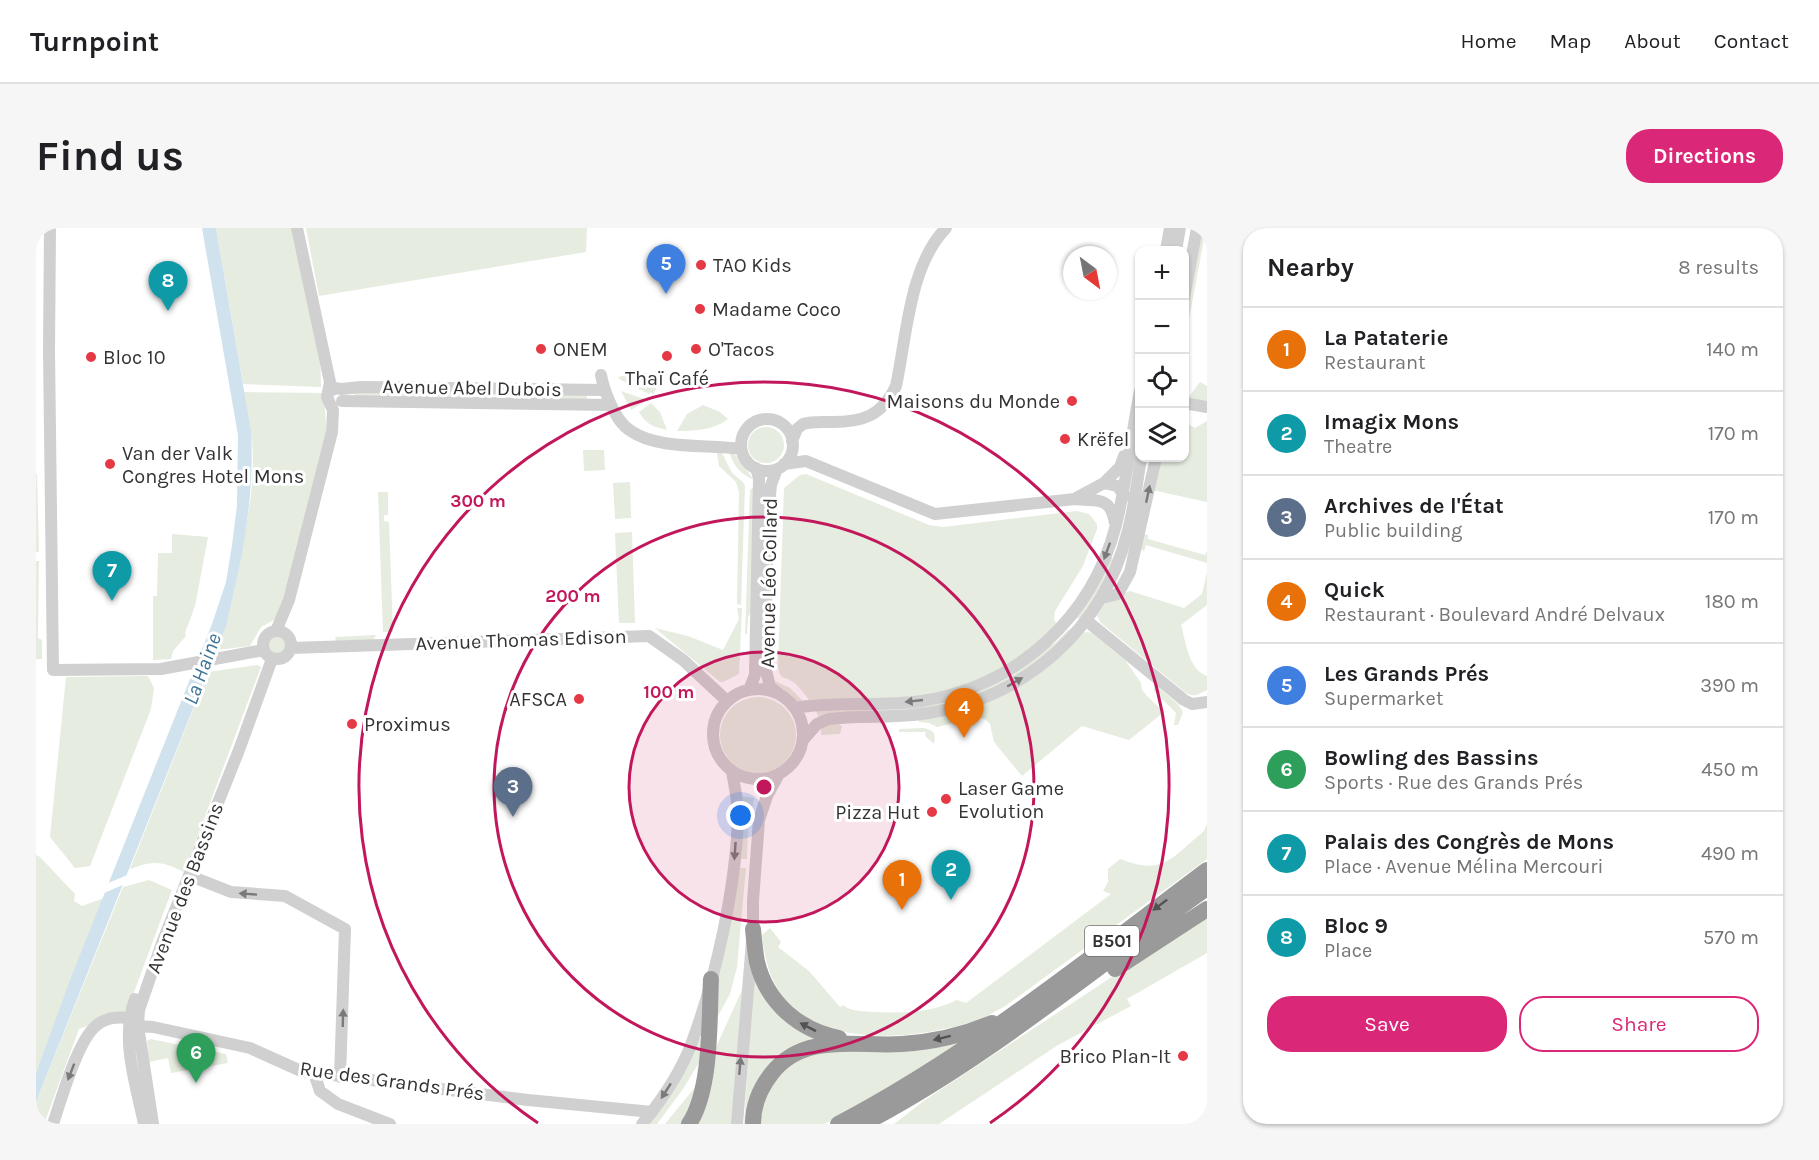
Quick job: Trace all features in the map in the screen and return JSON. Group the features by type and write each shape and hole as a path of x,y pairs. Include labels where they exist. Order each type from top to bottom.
{"highway":[{"name":"B501","path":"838,1124 909,1085 1017,1013 1207,870"},
{"name":"B501","path":"863,1124 915,1095 972,1058 1207,888"},
{"path":"1054,1000 1110,972 1207,909"},
{"path":"753,929 758,963 770,992 785,1012 802,1026 824,1035 863,1043"},
{"path":"689,1124 701,1099 711,979"},
{"path":"753,1124 755,1107 766,1080 791,1055 822,1044 900,1044 934,1040 974,1030 1017,1013"},
{"path":"883,1124 915,1095"}],"street":[{"path":"50,228 53,670 175,667 233,657 268,654 284,658 291,648 291,639 280,632"},
{"name":"Avenue des Bassins","path":"153,1124 134,1022 183,891 193,877 239,750 268,654 265,637 280,632 320,502 336,433 338,397 330,382 300,228"},
{"path":"780,466 791,454 797,429 803,424 853,422 876,413 891,396 900,370 920,270 931,245 946,228"},
{"path":"1167,246 1170,228"},
{"path":"1177,246 1180,228"},
{"path":"1189,275 1197,228"},
{"path":"807,461 770,470 756,468 748,462 741,448 743,436 751,424 765,419 780,422 807,417 849,418 869,410 900,370"},
{"path":"602,375 603,390 618,420 628,429 646,439 669,443 741,448"},
{"name":"Avenue Abel Dubois","path":"338,397 361,387 603,390"},
{"name":"Avenue Abel Dubois","path":"338,397 611,405"},
{"path":"1189,404 1207,407"},
{"path":"795,708 922,701 973,686 1021,661 1043,645 1065,624 1099,572 1115,527 1136,408"},
{"path":"780,422 786,427 792,443 807,461 935,514 1075,499 1098,500 1104,502 1113,513 1115,527"},
{"path":"1075,499 1104,483 1120,467 1128,433 1133,424"},
{"path":"802,740 817,724 829,719 923,714 961,706 1007,687 1035,670 1055,654 1087,621 1102,598 1127,535 1140,462"},
{"path":"1102,598 1118,594 1130,572 1155,462"},
{"name":"Avenue Léo Collard","path":"780,466 771,485 768,517 765,666 770,687 780,695"},
{"name":"Avenue Léo Collard","path":"749,690 755,675 759,485 759,473 756,468"},
{"path":"1104,483 1117,486 1122,491 1131,513"},
{"path":"1065,624 1087,621 1184,700 1192,704 1207,702"},
{"name":"Avenue Thomas Edison","path":"291,648 648,636 683,660 727,701"},
{"path":"737,1124 740,1065 753,929 759,820 767,796 779,774 795,760 803,729 795,708 780,695 760,689 737,694 727,701 716,718 713,738 719,757 732,772 743,777 768,778 779,774"},
{"path":"642,1124 676,1077 692,1043 711,979 735,860 738,815 732,772"},
{"path":"193,877 231,892 285,896 345,929 340,1077"},
{"name":"Rue des Grands Prés","path":"52,1124 85,1039 97,1025 114,1017 250,1048 301,1071 528,1100 652,1112"},
{"path":"134,1022 128,1041 144,1124"},
{"path":"314,1073 320,1091 338,1104 390,1124"}],"shaded area":[{"path":"216,228 295,228 320,354 321,387 243,384"},
{"path":"306,228 587,228 586,252 319,296"},
{"path":"1200,228 1206,228 1189,320 1189,284"},
{"path":"639,372 662,377 653,395 618,377"},
{"path":"1200,382 1207,386 1207,402 1189,397"},
{"path":"355,390 467,392 467,397 355,396"},
{"path":"621,391 647,400 631,410"},
{"path":"243,392 324,393 327,442 280,614 261,627 250,646 217,650 234,595 251,490 252,443"},
{"path":"534,392 587,393 587,399 534,398"},
{"path":"651,403 660,412 667,430 650,424 639,412"},
{"path":"703,405 720,412 728,419 710,428 677,431 687,414"},
{"path":"1207,421 1207,502 1152,490 1157,462 1189,462 1189,424 1195,428"},
{"path":"766,427 779,432 784,445 779,458 766,463 753,458 748,445 753,432"},
{"path":"583,450 604,450 605,470 584,471"},
{"path":"729,451 736,456 754,480 738,468"},
{"path":"717,453 722,453 732,473 745,486 741,605 737,604 739,492 736,482 719,466"},
{"path":"37,474 39,552 36,552"},
{"path":"806,474 929,525 943,527 1076,511 1089,514 1097,524 1097,529 1083,566 1055,611 1054,619 1058,627 998,672 937,695 811,703 796,684 782,677 778,665 784,488 800,475"},
{"path":"630,482 631,518 615,519 613,483"},
{"path":"755,486 753,607 748,618 747,634 745,634 750,490"},
{"path":"378,492 388,492 388,515 384,515 384,521 389,522 393,632 383,632"},
{"path":"632,532 635,623 619,623 615,533"},
{"path":"172,534 208,537 195,606 185,633 186,636 173,651 171,659 153,660 153,596 157,596 158,553 172,553"},
{"path":"1118,534 1112,556 1114,566 1086,617 1074,619"},
{"path":"1143,534 1148,535 1148,539 1205,555 1207,551 1207,563 1146,545 1144,551 1140,549"},
{"path":"36,561 39,561 38,638 42,640 42,659 36,659"},
{"path":"1207,572 1207,605 1181,625 1192,661 1207,676 1207,690 1192,695 1186,693 1101,623 1097,616 1104,601 1130,591 1184,608 1202,594"},
{"path":"737,608 742,608 739,674 723,682 720,682 655,628 688,636 723,650 739,619"},
{"path":"1078,627 1015,680 952,706 819,719 815,708 942,699 1055,643 1068,630"},
{"path":"1081,633 1092,633 1125,660 1141,683 1142,690 1164,712 1129,740 1082,726 1022,776 994,742 990,724 986,720 979,717 937,727 919,722 919,720 977,703"},
{"path":"278,634 286,638 290,646 286,654 278,658 270,654 266,646 270,638"},
{"path":"376,635 373,640 336,641 335,637"},
{"path":"257,665 261,667 184,872 158,863 130,869 208,672"},
{"path":"148,676 154,688 151,709 90,866 75,868 50,837 66,677"},
{"path":"771,679 790,688 805,703 791,697"},
{"path":"1154,684 1178,704 1183,712 1178,725 1174,725 1176,713 1154,691"},
{"path":"751,697 765,697 779,703 790,714 794,720 796,735 794,750 785,762 773,771 751,773 737,767 726,756 720,742 720,728 726,714 737,703"},
{"path":"835,722 842,726 840,734 821,735 821,726"},
{"path":"923,728 933,733 934,744 925,736 926,732 899,732 899,729"},
{"path":"742,796 754,798 748,829 747,859 741,859 744,808"},
{"path":"1207,824 1207,859 1004,1007 975,1021 936,1031 894,1036 872,1036 832,1029 797,1013 782,996 768,967 762,935 770,928 781,942 778,947 809,971 840,1007 843,1005 862,1011 906,1012 937,1008 957,1000 966,1003 1111,894 1103,891 1108,882 1108,869 1120,859 1147,866 1166,862 1204,831"},
{"path":"36,855 75,894 74,901 82,906 104,898 36,1073"},
{"path":"740,868 746,868 737,967 730,994 713,1025 714,999"},
{"path":"149,880 172,890 127,1011 79,1029 44,1124 36,1124 36,1102 123,887"},
{"path":"1207,917 1207,953 1127,999 1131,1006 1058,1045 939,1124 894,1124 925,1100"},
{"path":"754,973 816,1035 815,1040 794,1048 748,1124 744,1124"},
{"path":"742,990 733,1124 694,1124 712,1056"},
{"path":"150,1039 226,1054 228,1063 171,1073 168,1058 149,1062 147,1041"},
{"path":"698,1039 701,1039 700,1061 683,1089 657,1124 646,1124"},
{"path":"965,1042 857,1108 824,1124 758,1124 765,1092 791,1062 826,1050"},
{"path":"696,1086 692,1104 681,1124 665,1124"}],"water":[{"name":"La Haine","path":"202,228 216,228 251,431 251,480 242,554 226,626 36,1102 36,1073 72,975 212,624 226,582 237,506 238,435"}],"pier":[{"path":"132,873 127,883 102,894 106,884"}],"place":[{"name":"TAO Kids","path":"701,265"},
{"name":"Les Grands Prés","path":"666,294"},
{"name":"Madame Coco","path":"700,309"},
{"name":"Bloc 9","path":"168,311"},
{"name":"ONEM","path":"541,349"},
{"name":"O'Tacos","path":"696,349"},
{"name":"Thaï Café","path":"667,356"},
{"name":"Bloc 10","path":"91,357"},
{"name":"Maisons du Monde","path":"1072,401"},
{"name":"Krëfel","path":"1065,439"},
{"name":"Van der Valk Congres Hotel Mons","path":"110,464"},
{"name":"Palais des Congrès de Mons","path":"112,601"},
{"name":"AFSCA","path":"579,699"},
{"name":"Proximus","path":"352,724"},
{"name":"Quick","path":"964,738"},
{"name":"Laser Game Evolution","path":"946,799"},
{"name":"Pizza Hut","path":"932,812"},
{"name":"Archives de l'État","path":"513,817"},
{"name":"Imagix Mons","path":"951,900"},
{"name":"La Pataterie","path":"902,910"},
{"name":"Brico Plan-It","path":"1183,1056"},
{"name":"Bowling des Bassins","path":"196,1083"}]}
